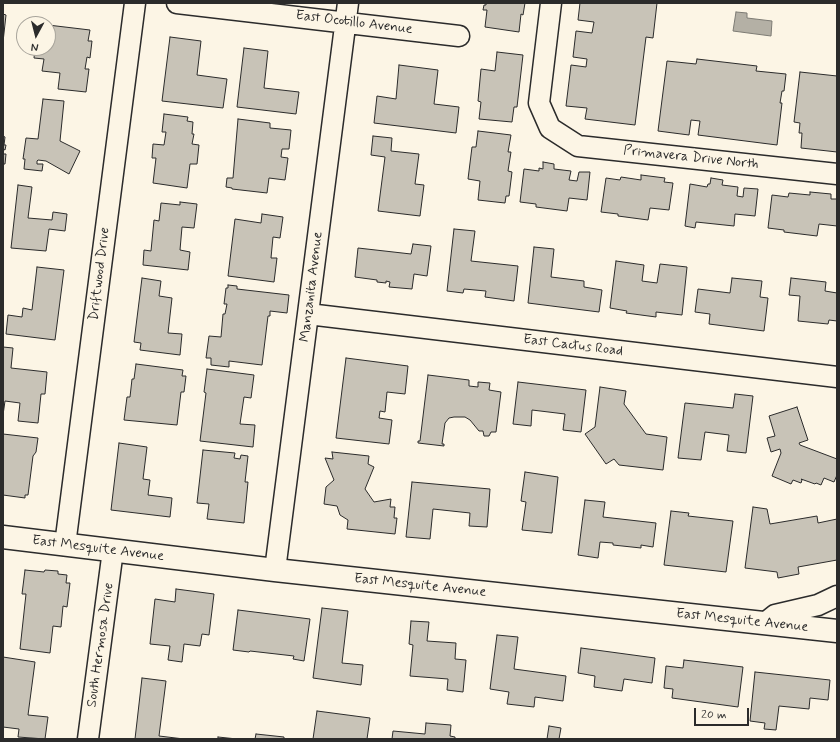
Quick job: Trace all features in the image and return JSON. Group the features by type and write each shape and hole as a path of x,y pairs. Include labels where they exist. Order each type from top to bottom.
{"street":[{"name":"Driftwood Drive","path":"65,545 135,3"},
{"name":"East Ocotillo Avenue","path":"177,3 346,13 459,36"},
{"name":"Primavera Drive North","path":"551,3 539,103 550,128 578,146 837,174"},
{"name":"Manzanita Avenue","path":"275,570 346,13"},
{"name":"East Cactus Road","path":"308,314 837,377"},
{"name":"East Mesquite Avenue","path":"3,537 275,570 837,631"},
{"name":"South Hermosa Drive","path":"88,739 113,550"},
{"path":"765,623 775,615 818,605 837,596"}],"shaded area":[{"path":"736,12 747,13 747,18 772,21 771,36 733,31"}],"building":[{"path":"486,3 525,3 523,15 521,14 519,32 485,27 487,10 483,10"},
{"path":"580,3 657,3 653,38 646,37 635,125 585,119 587,108 566,106 571,65 586,67 587,59 573,57 576,31 592,33 594,22 578,20"},
{"path":"3,14 6,15 3,42"},
{"path":"56,26 90,30 88,41 92,41 90,58 87,57 85,69 89,69 86,92 58,89 60,73 42,71 44,59 34,58 34,56 56,56"},
{"path":"170,37 201,41 197,75 227,79 223,108 162,101"},
{"path":"244,48 268,51 264,88 299,92 296,114 237,107"},
{"path":"497,52 523,55 517,107 514,107 512,122 479,119 481,102 478,101 481,69 495,71"},
{"path":"697,59 757,66 756,71 786,74 784,91 782,91 780,103 782,103 777,145 698,135 700,121 691,120 689,135 658,131 667,61 696,64"},
{"path":"399,65 438,70 434,104 459,107 456,133 374,123 377,96 396,99"},
{"path":"800,72 837,76 837,152 801,148 802,133 799,133 800,123 794,122"},
{"path":"43,99 64,101 60,141 80,151 69,174 46,161 38,160 37,164 43,164 42,171 24,169 25,159 23,159 26,138 38,139"},
{"path":"164,114 188,117 187,121 193,122 192,134 194,134 192,144 199,145 197,164 190,164 187,188 153,183 156,158 152,158 153,144 164,145 166,132 162,132"},
{"path":"238,119 270,123 270,128 291,130 289,149 282,149 281,157 288,158 285,180 269,178 267,193 226,187 227,178 233,178"},
{"path":"478,131 511,135 508,152 511,152 508,171 512,172 509,196 506,196 505,203 478,200 480,181 468,179 472,147 476,147"},
{"path":"3,136 5,137 5,150 3,149"},
{"path":"373,136 392,138 391,151 419,154 415,184 424,185 420,216 378,211 385,157 371,155"},
{"path":"3,154 6,154 5,164 3,164"},
{"path":"543,162 554,164 554,169 571,171 569,180 577,181 579,172 590,172 587,200 569,198 567,211 536,207 536,204 520,202 524,169 539,171 539,168 543,169"},
{"path":"641,175 665,178 664,182 673,183 669,210 650,208 648,220 601,212 606,178 620,180 621,177 641,180"},
{"path":"711,178 723,180 722,185 738,187 737,196 743,197 744,188 758,189 755,216 735,214 734,226 696,222 695,228 685,226 690,184 707,187 708,184 710,184"},
{"path":"18,185 32,187 28,218 52,220 53,212 67,214 65,231 49,229 46,251 11,248"},
{"path":"810,192 831,194 831,199 837,199 837,226 819,224 817,236 784,232 784,230 768,228 772,195 788,197 789,193 810,195"},
{"path":"180,202 197,204 194,228 182,227 180,250 190,252 188,270 143,265 144,250 151,251 154,220 159,221 161,203 180,205"},
{"path":"262,214 283,217 280,238 273,237 271,258 277,258 274,282 228,276 235,219 261,223"},
{"path":"454,229 475,231 471,261 518,266 514,301 485,297 486,291 464,289 463,293 447,291"},
{"path":"413,244 431,246 427,276 414,274 412,289 389,287 390,282 377,282 377,280 355,277 358,248 411,254"},
{"path":"534,247 554,249 551,277 584,281 584,287 602,290 599,312 528,303"},
{"path":"616,261 644,265 642,281 657,283 660,264 687,267 682,315 656,312 656,317 626,313 627,311 610,308"},
{"path":"37,267 64,270 55,340 6,334 8,315 22,317 23,308 32,310"},
{"path":"142,278 161,281 159,296 172,298 168,333 182,334 180,355 140,350 141,343 134,342"},
{"path":"732,278 762,281 760,297 768,298 764,331 709,324 710,314 695,312 698,289 730,293"},
{"path":"791,278 826,282 825,291 837,293 837,321 829,320 828,324 798,321 800,296 789,295"},
{"path":"228,285 237,286 237,289 289,295 287,313 270,311 270,316 268,316 262,365 229,361 229,367 211,365 211,358 206,358 209,336 221,337 223,314 225,314 227,304 224,304 226,288 228,288"},
{"path":"3,347 13,348 11,368 47,372 45,394 41,394 38,423 18,421 20,403 5,401 3,415"},
{"path":"346,358 408,366 405,394 387,392 385,412 380,411 379,418 392,420 389,444 336,438"},
{"path":"136,364 183,370 182,376 186,376 184,392 181,392 177,425 124,420 127,397 130,397 132,379 134,379"},
{"path":"207,369 254,375 251,398 244,397 240,424 255,425 253,447 200,441 206,393 204,392"},
{"path":"428,375 469,380 469,386 478,387 478,382 490,383 489,390 501,392 496,432 491,432 489,436 484,436 483,431 479,431 470,420 465,417 454,417 449,418 445,423 442,444 444,444 444,446 418,443 418,441 420,441"},
{"path":"518,382 586,390 581,432 563,430 565,414 532,410 531,426 513,424"},
{"path":"600,387 626,391 624,404 646,434 667,437 663,470 619,465 614,459 606,464 585,434 595,427"},
{"path":"735,394 753,396 746,453 727,451 729,435 705,432 701,460 678,458 685,403 733,408"},
{"path":"797,407 808,440 799,443 800,445 837,459 837,475 834,482 824,478 821,485 801,479 801,483 793,480 791,484 772,476 781,453 780,449 771,452 767,438 775,436 769,416"},
{"path":"3,434 38,438 36,452 33,456 28,495 25,495 25,498 3,495"},
{"path":"119,443 147,447 143,479 150,480 148,495 172,498 170,517 111,510"},
{"path":"203,450 235,453 234,458 240,459 241,455 248,456 245,482 248,482 244,523 207,519 209,504 197,503"},
{"path":"332,452 369,456 368,464 374,467 365,489 374,502 391,499 390,507 395,507 394,518 397,518 395,534 347,529 348,520 340,515 337,506 324,504 326,487 334,480 325,458 333,459"},
{"path":"525,472 558,477 552,533 522,530 526,502 521,501"},
{"path":"412,482 490,489 487,527 469,526 470,513 433,509 430,539 406,537"},
{"path":"585,500 605,502 603,517 656,523 653,547 641,545 641,548 600,542 598,558 578,555"},
{"path":"753,507 767,509 770,524 817,516 818,523 837,519 837,560 798,567 799,574 778,578 777,572 745,568"},
{"path":"671,511 689,513 688,516 733,521 726,572 664,565"},
{"path":"25,570 44,572 45,570 58,571 58,574 67,575 66,583 70,583 67,607 63,606 61,627 53,626 50,653 20,649 26,594 22,594"},
{"path":"176,589 214,594 209,635 202,634 200,646 184,644 182,662 168,660 170,646 150,644 155,599 175,602"},
{"path":"322,608 348,611 342,663 363,665 361,685 313,678"},
{"path":"238,610 310,619 304,661 293,659 294,656 233,650"},
{"path":"411,621 429,622 427,641 456,643 455,659 466,660 463,692 447,690 448,679 410,676 413,645 409,644"},
{"path":"497,635 518,637 514,669 566,676 563,701 535,697 534,707 507,704 509,692 490,689"},
{"path":"581,648 655,658 652,683 624,679 622,691 594,687 595,676 578,673"},
{"path":"3,657 35,662 28,715 48,717 45,739 18,737 19,729 3,727"},
{"path":"684,660 743,667 738,707 672,698 673,689 664,688 666,666 683,668"},
{"path":"755,672 830,680 828,700 810,698 809,709 779,706 776,730 764,729 765,723 750,721"},
{"path":"142,678 166,681 159,736 184,739 135,739"},
{"path":"317,711 370,718 367,739 313,739"},
{"path":"426,723 451,725 450,736 455,737 455,739 392,739 393,731 425,734"},
{"path":"549,726 561,728 559,739 547,739"},
{"path":"256,734 284,737 284,739 255,739"},
{"path":"218,737 237,739 218,739"}]}
